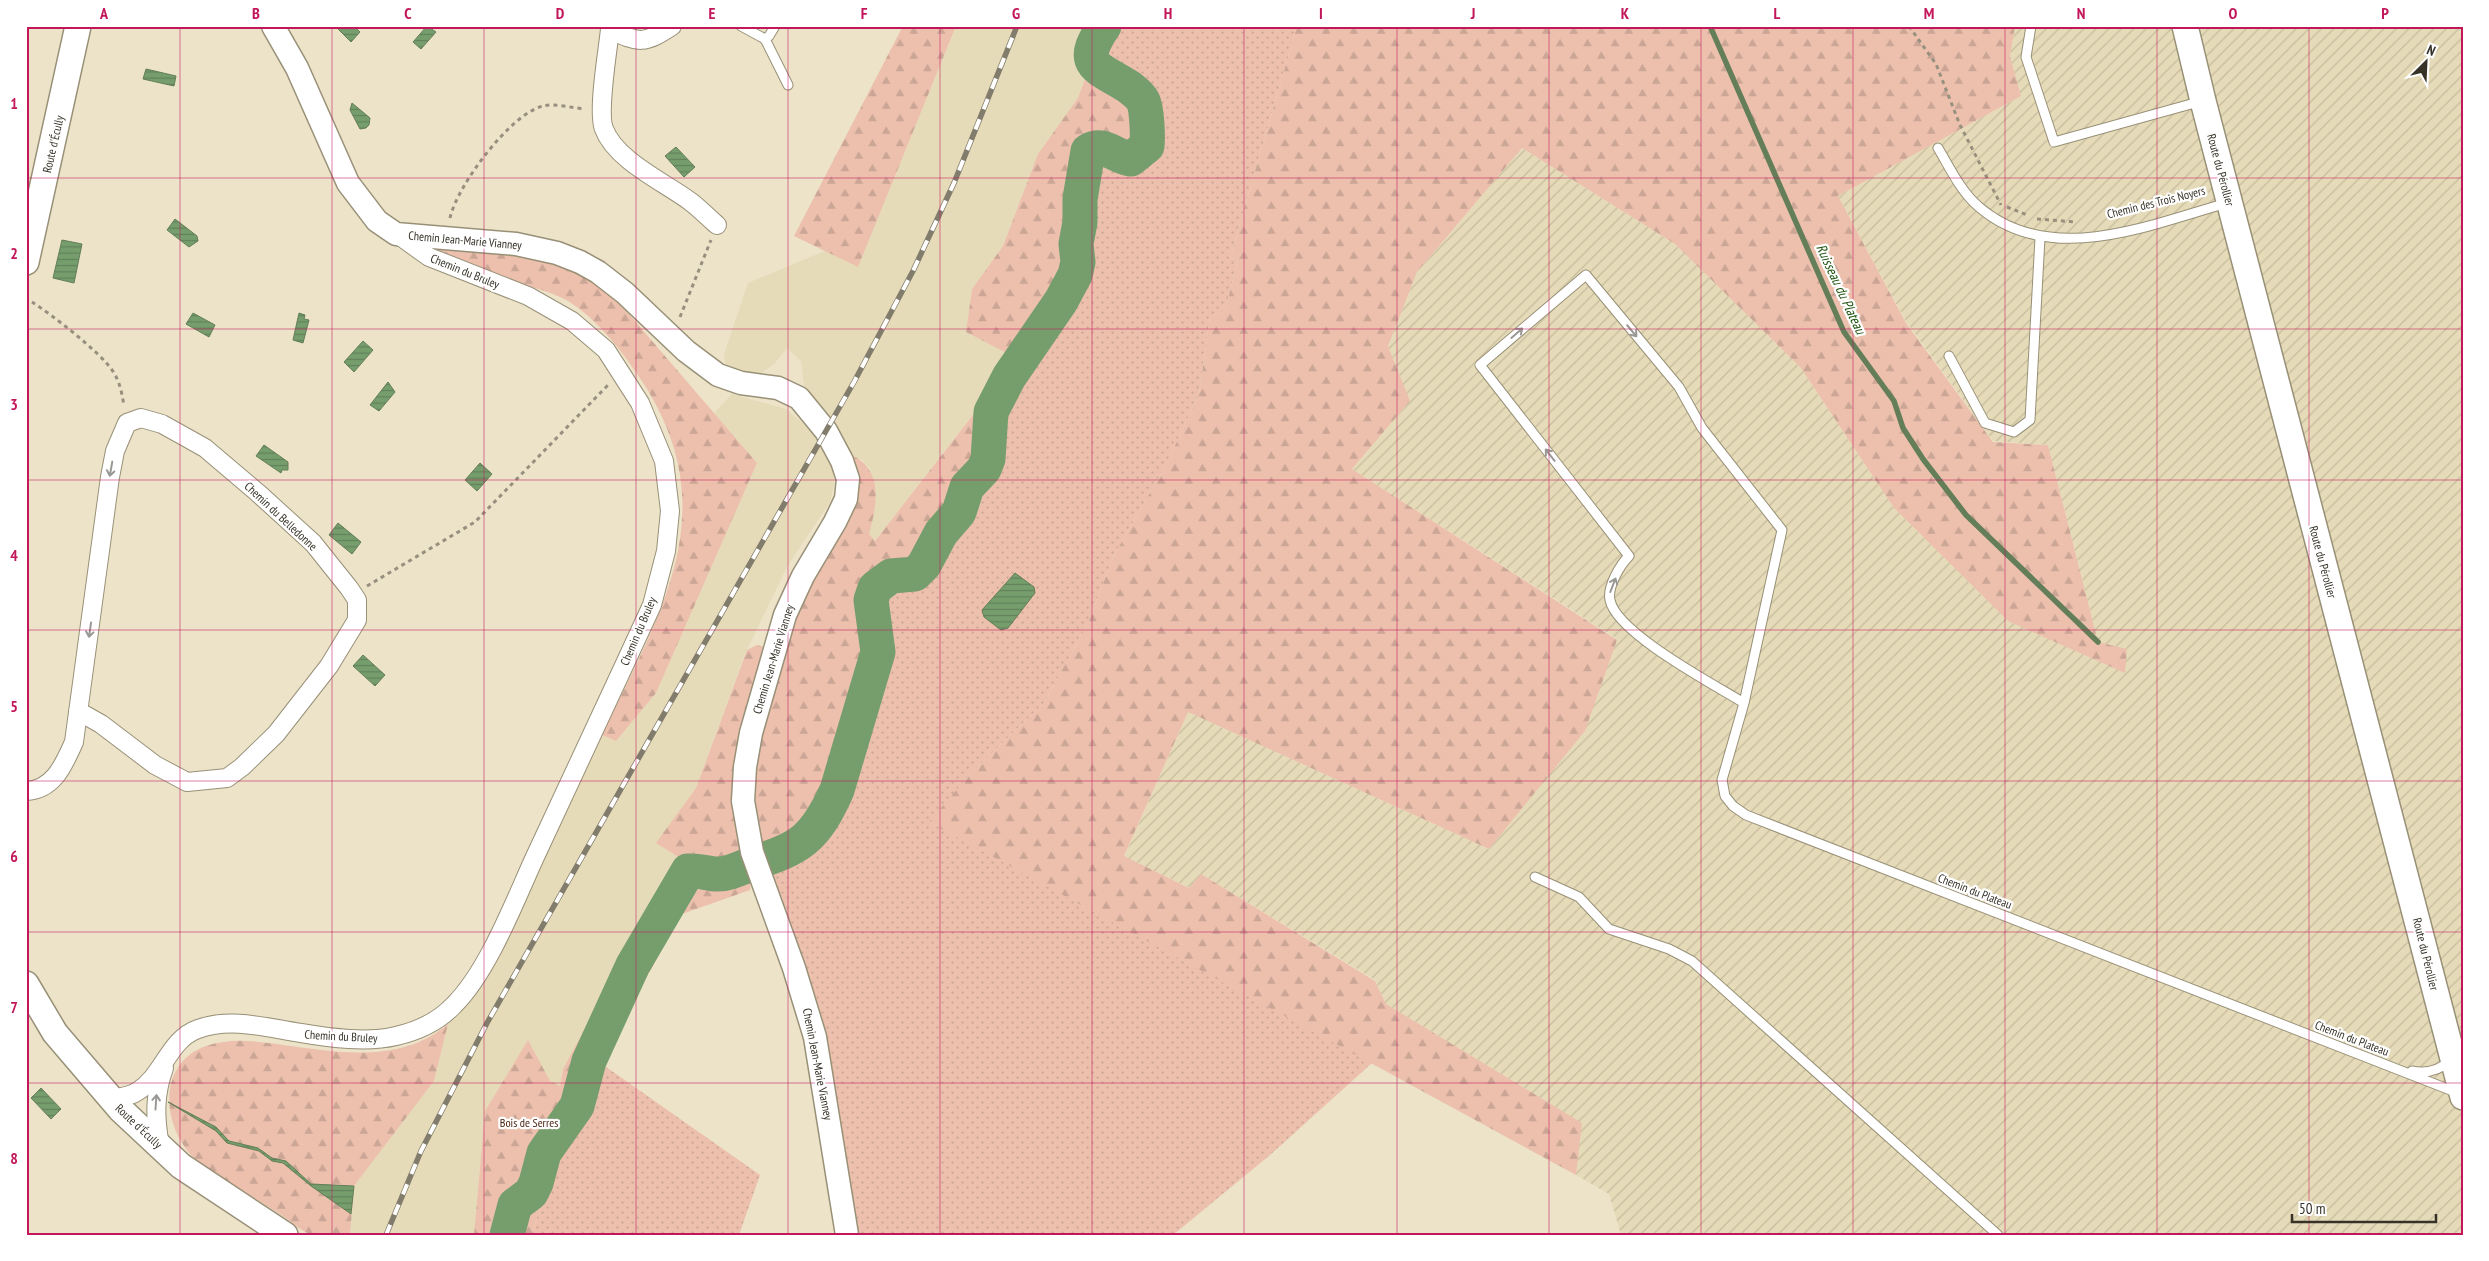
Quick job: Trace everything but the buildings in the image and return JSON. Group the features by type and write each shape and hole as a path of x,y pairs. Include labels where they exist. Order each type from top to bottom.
{"main road":[{"name":"Route d'Écully","path":"26,262 78,26"},
{"name":"Route du Pérollier","path":"2185,26 2462,1096"},
{"name":"Route d'Écully","path":"26,984 55,1033 110,1099 181,1166 285,1235"}],"street":[{"path":"672,26 654,38 632,40 610,28 602,111 603,128 618,149 662,185 691,202 717,225"},
{"name":"Chemin du Bruley","path":"110,1099 129,1096 139,1091 167,1058 176,1043 196,1029 220,1024 252,1024 302,1034 361,1039 394,1037 427,1026 455,1005 476,975 524,882 652,605 666,551 670,511 664,461 640,403 606,350 572,321 528,296 429,257 377,221 348,183 280,32"},
{"name":"Chemin Jean-Marie Vianney","path":"396,234 498,241 565,255 610,281 643,307 699,361 718,375 740,383 778,388 799,398 826,432 842,460 848,479 846,499 789,603 751,734 744,767 743,801 752,852 802,990 815,1037 848,1235"},
{"name":"Chemin du Belledonne","path":"78,711 101,724 155,765 187,782 227,778 242,767 276,734 345,642 357,620 357,600 353,594 312,543 258,493 205,448 162,424 141,418 127,423"},
{"path":"26,798 41,791 62,768 74,742 114,451 127,423"},
{"path":"26,792 37,790 48,784"},
{"name":"Chemin du Bruley","path":"160,1146 155,1101 167,1058"}],"lane":[{"path":"741,26 765,39 788,84"},
{"path":"765,39 775,26"},
{"path":"2032,26 2026,57 2054,142 2203,101"},
{"path":"1938,148 1963,189 1978,207 2006,227 2040,238 2103,237 2230,202"},
{"path":"1949,356 1985,423 2014,432 2030,420 2040,238"},
{"name":"Chemin du Plateau","path":"1744,704 1627,628 1616,614 1610,601 1610,596 1616,576 1629,556 1480,365 1586,275 1679,387 1702,428 1782,530 1744,704 1722,780 1725,796 1733,806 1746,815 2395,1068 2462,1096"},
{"path":"1535,877 1579,897 1609,929 1669,949 1692,961 1998,1235"},
{"path":"2395,1068 2423,1073 2443,1067 2453,1059"}],"path":[{"path":"1909,26 1936,64 1960,125 2002,205 2036,219 2082,223"},
{"path":"446,238 452,212 478,164 516,122 530,112 544,106 602,111"},
{"path":"672,336 717,225"},
{"path":"32,302 72,333 112,369 120,386 127,423"},
{"path":"353,594 475,522 621,372"}],"shaded area":[{"path":"335,26 354,26 360,32 351,42"},
{"path":"427,26 436,32 421,49 413,42"},
{"path":"956,26 1100,26 1086,48 1085,57 1090,65 1078,98 1038,154 1003,246 972,289 966,332 1016,358 996,388 966,423 875,541 869,534 871,470 862,460 851,455 832,464 834,484 830,502 787,567 744,656 696,788 657,843 694,866 686,868 682,876 669,885 563,1069 560,1086 550,1081 528,1041 485,1111 474,1235 350,1235 354,1186 434,1081 448,1024 459,1015 477,990 515,920 602,735 616,741 656,693 757,463 714,413 732,394 786,409 805,425 821,417 804,385 801,361 787,348 774,364 758,375 727,373 724,354 748,283 827,250 858,266"},
{"path":"2015,26 2463,26 2463,1235 1621,1235 1609,1194 1576,1175 1581,1123 1386,1004 1375,980 1201,874 1190,888 1124,857 1188,712 1489,849 1617,639 1352,469 1410,401 1388,346 1417,272 1522,148 1675,244 1801,368 1894,508 2008,621 2098,642 2048,445 1993,441 1905,320 1838,196 2021,96 2010,56"},
{"path":"146,69 176,76 174,86 143,79"},
{"path":"352,103 370,118 369,125 366,128 360,129 350,110"},
{"path":"676,147 695,167 684,177 665,156"},
{"path":"175,219 197,236 198,241 189,247 167,230"},
{"path":"62,240 82,244 74,283 53,278"},
{"path":"193,313 215,325 209,337 186,324"},
{"path":"299,313 305,315 304,319 309,320 303,343 293,340"},
{"path":"363,341 373,350 354,372 344,362"},
{"path":"388,382 395,392 379,411 370,405"},
{"path":"264,445 288,462 288,470 282,470 281,473 256,456"},
{"path":"480,463 492,474 477,491 465,480"},
{"path":"338,523 361,542 352,554 329,535"},
{"path":"1015,573 1034,587 1035,593 1008,628 1001,630 984,617 982,610"},
{"path":"363,655 385,675 375,686 353,666"},
{"path":"815,818 832,818 831,827 824,838 813,846 806,836 803,827"},
{"path":"41,1088 61,1109 51,1119 31,1098"},
{"path":"168,1102 216,1127 229,1141 258,1148 272,1158 286,1161 311,1184 354,1186 351,1214 311,1186 283,1163 272,1161 259,1151 227,1143 216,1131"}],"green space":[{"path":"903,26 956,26 858,267 794,236"},
{"path":"1104,26 1297,26 1230,258 1238,259 1225,311 1210,317 1199,394 1165,467 1114,555 1089,621 1044,703 971,773 930,822 1372,1063 1270,1155 1173,1235 848,1235 794,968 768,862 772,857 792,850 817,828 837,790 878,652 871,600 875,588 891,576 915,574 924,565 941,533 959,512 967,487 977,478 988,459 991,412 1021,357 1061,301 1078,262 1076,244 1088,151 1097,147 1122,158 1133,90 1102,71 1092,58 1092,50"},
{"path":"1297,26 2015,26 2010,56 2021,96 1838,196 1906,323 1993,442 2048,445 2098,642 2127,649 2125,673 2008,621 1894,508 1801,368 1675,244 1522,148 1417,272 1388,346 1410,401 1352,469 1617,640 1585,731 1489,849 1188,712 1124,856 1189,888 1201,874 1375,981 1386,1004 1582,1123 1576,1175 929,822 971,773 1044,703 1089,621 1114,555 1165,467 1199,394 1210,317 1225,311 1238,259 1230,258"},
{"path":"1092,60 1093,64 1133,90 1143,101 1147,146 1131,159 1099,148 1088,151 1080,199 1080,222 1076,244 1078,262 1075,275 1061,301 1020,360 966,332 972,289 1003,246 1038,154 1078,98"},
{"path":"432,247 485,249 558,264 598,282 622,306 757,463 656,693 616,741 602,735 645,645 663,602 676,560 682,516 679,472 666,426 640,378 625,357 599,326 579,309 568,301 546,291 463,262 440,253"},
{"name":"Bois de Serres","path":"1009,377 991,412 988,459 977,478 967,487 959,512 941,533 924,565 915,574 890,576 875,588 871,600 878,652 839,782 823,820 811,835 796,847 769,860 752,865 750,890 682,914 599,1062 589,1109 572,1133 545,1194 531,1235 474,1235 485,1111 528,1040 550,1081 560,1086 563,1069 589,1021 669,885 682,876 686,868 693,866 656,843 696,788 747,650 757,645 774,649 829,532 851,455 862,461 869,469 873,479 876,500 869,534 875,541 986,398"},
{"path":"448,1024 434,1081 354,1186 350,1235 321,1236 305,1232 199,1163 182,1142 174,1127 169,1095 172,1080 179,1066 190,1054 206,1046 215,1043 242,1041 344,1052 388,1050 409,1046 429,1037"},
{"path":"599,1062 760,1175 739,1235 531,1235 545,1194 572,1133 589,1109"}],"waterway":[{"path":"507,1235 515,1205 531,1193 536,1183 544,1153 577,1106 589,1061 633,965 688,871 722,874 782,853 813,831 829,807 837,790 878,652 871,600 875,588 891,576 915,574 924,565 941,533 959,512 967,487 984,469 988,459 991,412 1009,377 1061,301 1075,275 1078,262 1076,244 1080,222 1080,199 1088,151 1099,148 1131,159 1147,146 1146,116 1142,99 1129,87 1099,69 1091,57 1096,39 1104,26"},
{"name":"Ruisseau du Plateau","path":"1710,26 1844,332 1894,401 1903,428 1923,459 1966,515 2098,642"}],"railway":[{"path":"386,1235 421,1151 487,1023 854,382 913,271 954,183 1017,26"}]}
